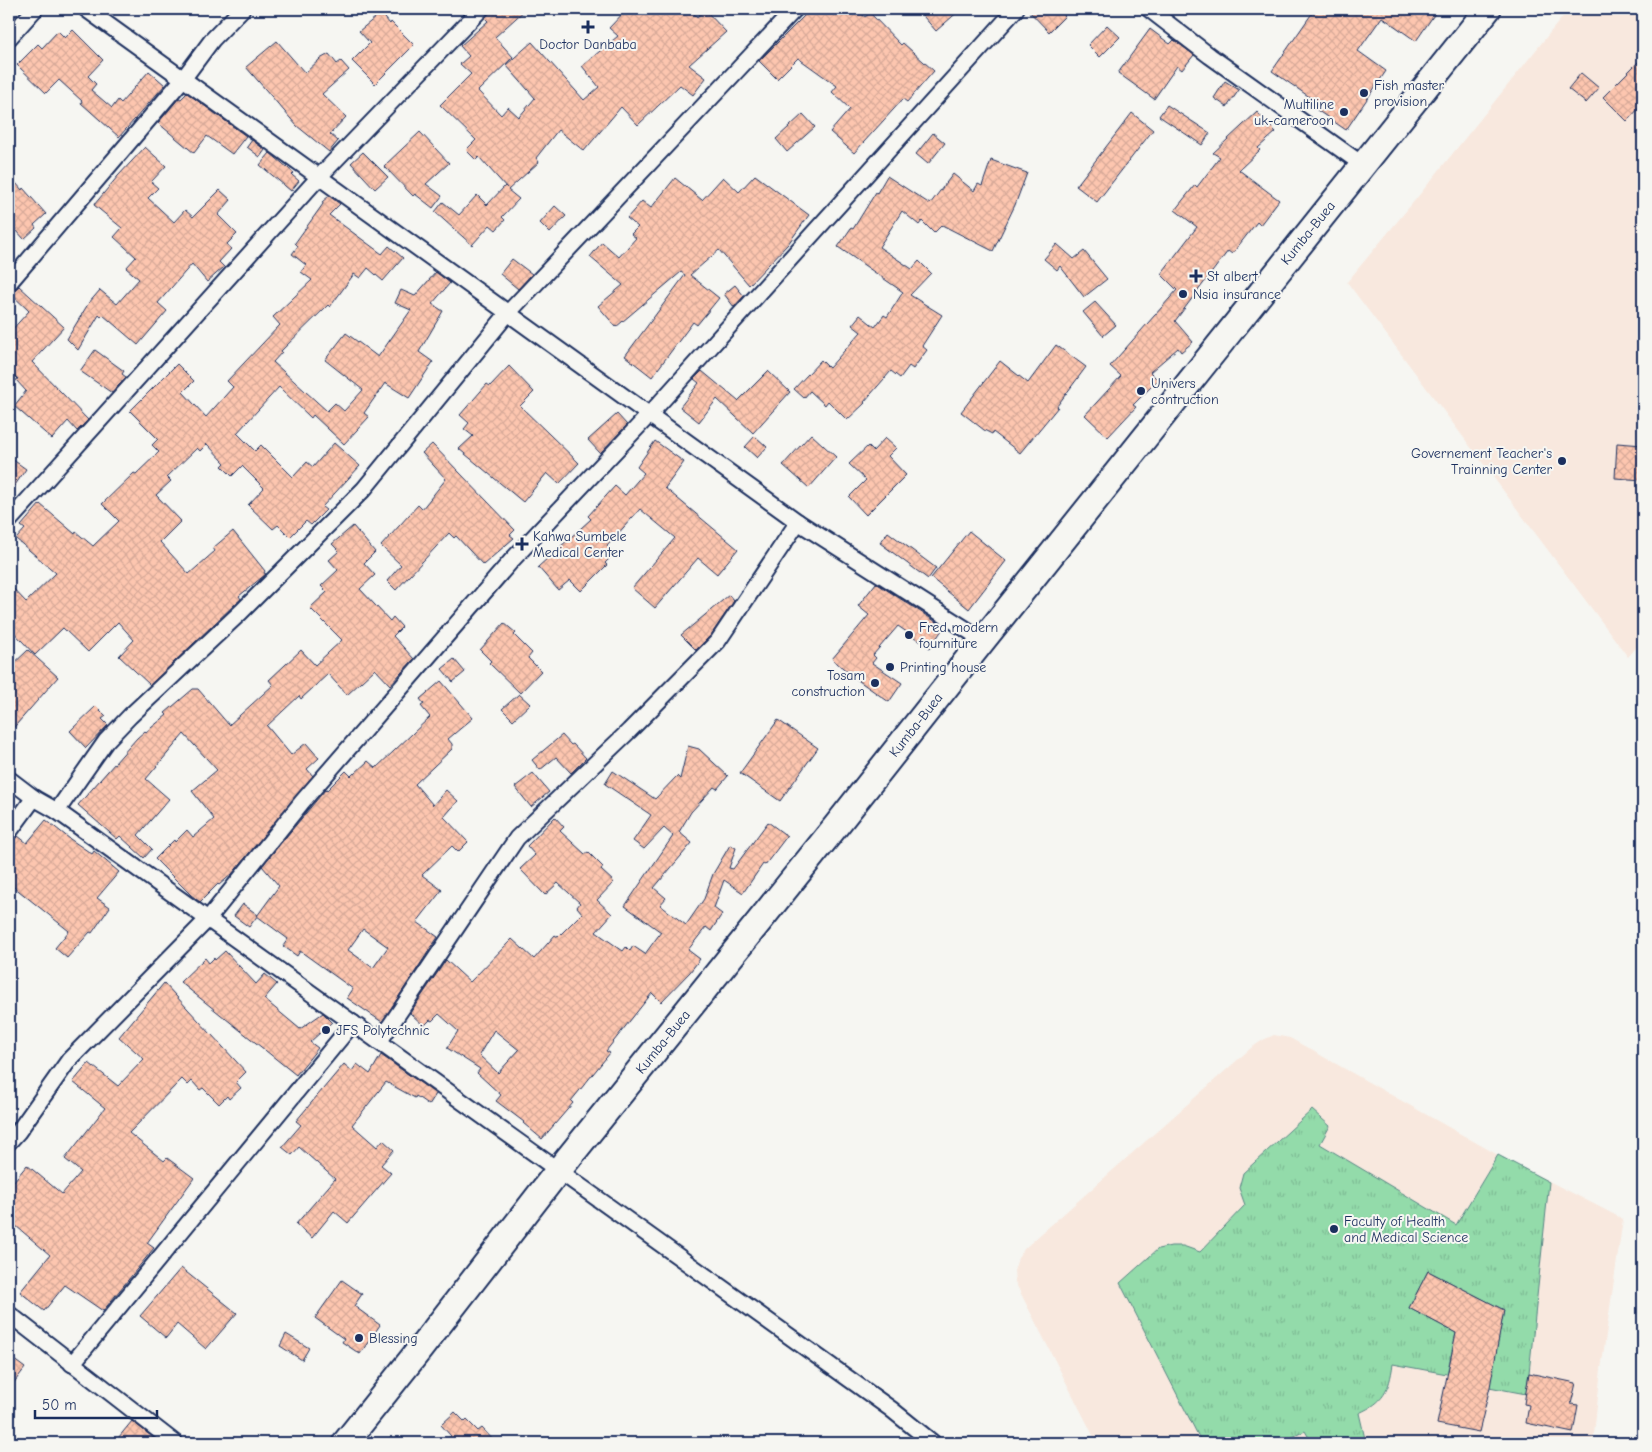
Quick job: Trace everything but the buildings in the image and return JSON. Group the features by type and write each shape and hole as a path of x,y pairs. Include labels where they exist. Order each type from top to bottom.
{"highway":[{"name":"Kumba-Buea","path":"345,1443 558,1171 836,826 1363,165 1483,11"}],"street":[{"path":"9,38 35,9"},
{"path":"86,9 798,522 983,640"},
{"path":"9,283 183,79 212,40 242,9"},
{"path":"9,521 319,177 480,9"},
{"path":"57,811 106,741 241,612 364,489 508,313 795,9"},
{"path":"9,1142 69,1060 208,919 302,802 512,560 649,416 1016,9"},
{"path":"1149,9 1210,56 1363,165"},
{"path":"379,1042 517,838 629,731 718,641 798,522"},
{"path":"9,779 34,798 57,811 353,1023 891,1410 933,1443"},
{"path":"9,832 34,798"},
{"path":"72,1364 353,1023"},
{"path":"9,1314 175,1443"}],"shaded area":[{"name":"Governement Teacher's Trainning Center","path":"1569,9 1643,9 1643,640 1628,657 1347,282"},
{"name":"Faculty of Health and Medical Science","path":"1274,1035 1290,1038 1498,1155 1623,1219 1601,1369 1593,1443 1097,1443 1015,1282 1014,1271 1018,1258 1025,1248 1251,1048"}],"green space":[{"path":"1312,1110 1330,1126 1320,1144 1456,1225 1498,1155 1549,1182 1526,1394 1489,1387 1504,1310 1428,1271 1409,1308 1456,1333 1447,1374 1393,1364 1390,1381 1380,1400 1359,1413 1366,1443 1312,1443 1305,1431 1280,1443 1202,1443 1120,1283 1158,1249 1183,1246 1200,1252 1245,1205 1239,1188 1243,1173"}],"place":[{"name":"Doctor Danbaba","path":"588,27"},
{"name":"Fish master provision","path":"1364,93"},
{"name":"Multiline uk-cameroon","path":"1344,112"},
{"name":"St albert","path":"1196,276"},
{"name":"Nsia insurance","path":"1183,294"},
{"name":"Univers contruction","path":"1141,391"},
{"name":"Governement Teacher's Trainning Center","path":"1562,461"},
{"name":"Kahwa Sumbele Medical Center","path":"522,544"},
{"name":"Fred modern fourniture","path":"909,635"},
{"name":"Printing house","path":"890,667"},
{"name":"Tosam construction","path":"875,683"},
{"name":"JFS Polytechnic","path":"326,1030"},
{"name":"Faculty of Health and Medical Science","path":"1334,1229"},
{"name":"Blessing","path":"359,1338"}]}
